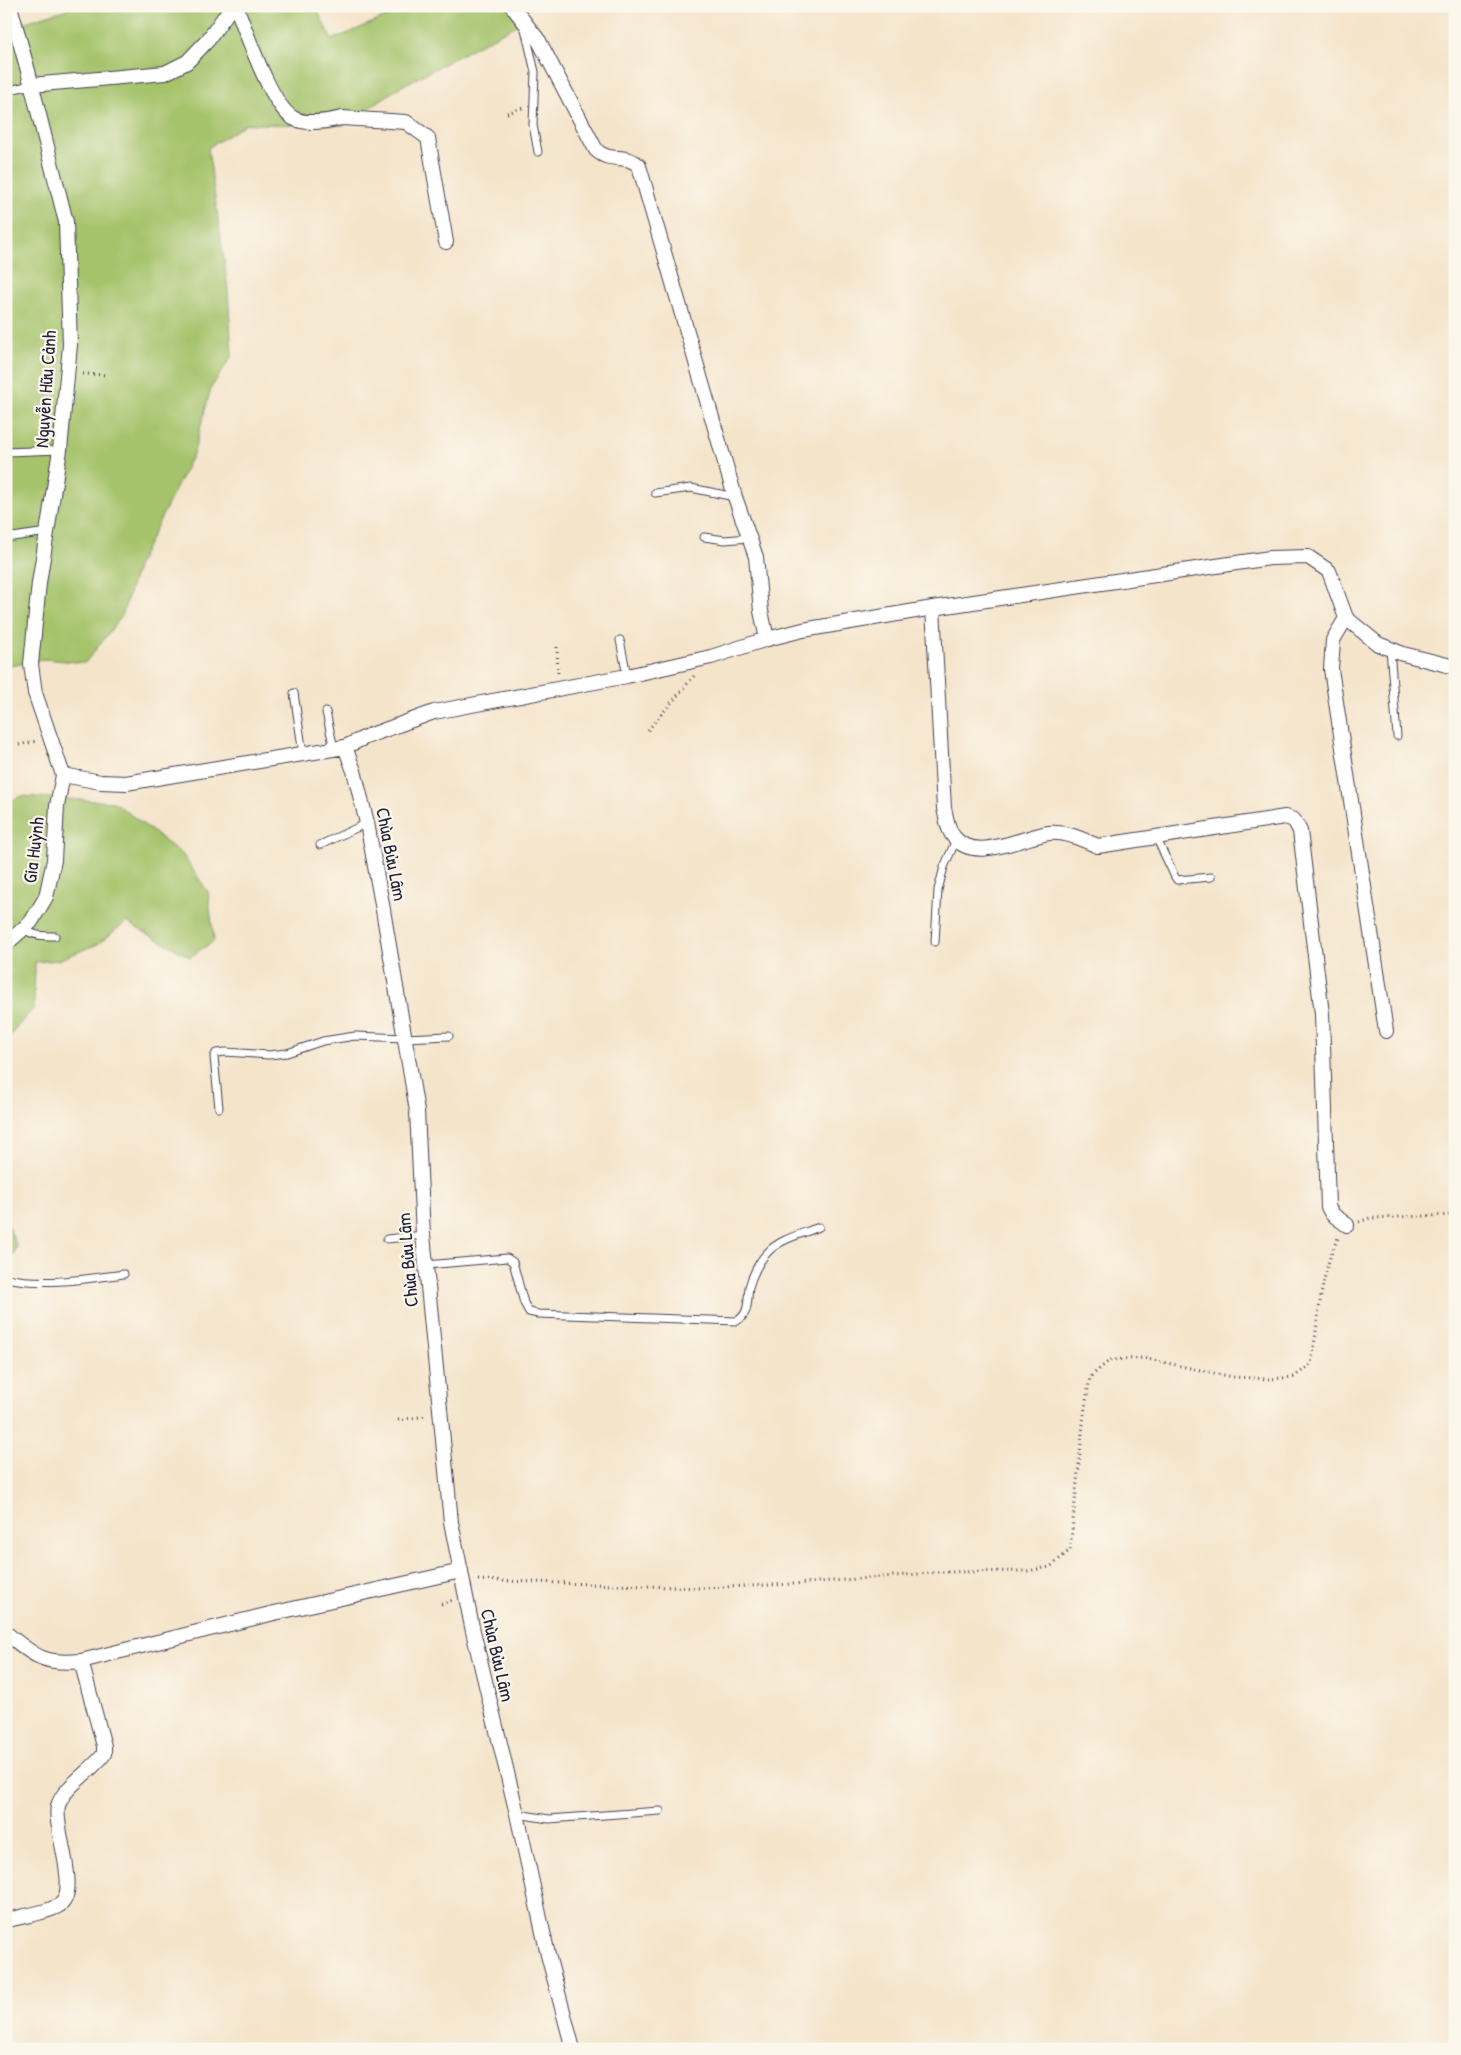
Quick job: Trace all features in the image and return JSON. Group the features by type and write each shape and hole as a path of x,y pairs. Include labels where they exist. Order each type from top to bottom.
{"street":[{"name":"Nguyễn Hữu Cảnh","path":"10,6 66,222 70,345 60,450 39,583 31,664 35,693 63,775"},
{"path":"32,85 165,73 187,62 208,40 232,6"},
{"path":"236,6 268,85 280,106 292,118 301,121 342,118 406,122 428,138 446,242"},
{"path":"512,6 539,41 596,150 603,157 632,159 639,166 735,497 756,557 761,611 768,639"},
{"path":"63,775 101,782 126,783 304,755 340,748 434,712 627,676 711,657 804,630 933,608 1270,558 1308,557 1329,571 1346,618 1378,644 1403,654 1455,667"},
{"path":"933,608 944,808 953,837 969,848 1000,847 1049,833 1058,833 1078,838 1098,846 1286,818 1294,820 1300,831 1322,1014 1328,1207 1332,1214 1347,1225"},
{"path":"1346,618 1334,640 1331,669 1386,1031"},
{"name":"Chùa Bửu Lâm","path":"340,748 354,771 367,823 417,1111 422,1235 451,1522 474,1637 548,1955 573,2049"},
{"name":"Gia Huỳnh","path":"6,944 31,922 46,897 54,860 57,806 63,775"},
{"path":"6,1633 37,1657 51,1662 81,1661 270,1614 461,1575"},
{"path":"6,1920 60,1905 67,1897 69,1883 58,1817 58,1805 65,1794 104,1754 104,1746 81,1661"}],"lane":[{"path":"524,22 534,72 533,125 538,152"},
{"path":"6,91 32,85"},
{"path":"6,452 60,450"},
{"path":"654,493 691,488 735,497"},
{"path":"6,538 47,532"},
{"path":"704,537 725,540 749,538"},
{"path":"620,640 627,676"},
{"path":"1390,649 1397,736"},
{"path":"294,693 304,755"},
{"path":"326,712 340,748"},
{"path":"320,845 367,823"},
{"path":"1156,836 1174,878 1178,880 1212,877"},
{"path":"935,942 938,890 944,868 956,840"},
{"path":"23,929 32,935 40,937 55,936"},
{"path":"219,1108 214,1057 216,1053 226,1052 269,1056 287,1053 324,1041 355,1036 405,1038 449,1036"},
{"path":"426,1265 507,1258 513,1262 524,1303 529,1312 538,1314 737,1321 744,1317 747,1310 750,1286 765,1254 773,1246 819,1227"},
{"path":"387,1239 422,1235"},
{"path":"6,1278 23,1282 61,1282 124,1274"},
{"path":"516,1814 549,1819 660,1811"}],"path":[{"path":"67,373 108,376"},
{"path":"557,648 558,688"},
{"path":"648,730 711,657"},
{"path":"461,1575 701,1588 794,1584 942,1572 1027,1571 1050,1567 1070,1550 1084,1414 1090,1377 1110,1360 1144,1358 1234,1377 1270,1379 1294,1377 1311,1364 1324,1280 1338,1237 1347,1225 1370,1218 1455,1215"},
{"path":"398,1420 439,1414"}],"green space":[{"path":"77,6 117,6 147,10 168,6 315,6 332,40 411,6 517,6 528,19 400,87 343,125 245,124 208,148 228,289 232,356 211,388 194,452 138,564 122,616 85,663 45,659 6,667 6,28"},
{"path":"22,796 114,802 182,854 208,892 214,941 190,957 126,922 98,944 58,960 35,962 34,1008 13,1031 6,1046 6,803"},
{"path":"6,1221 17,1246 6,1272"}]}
